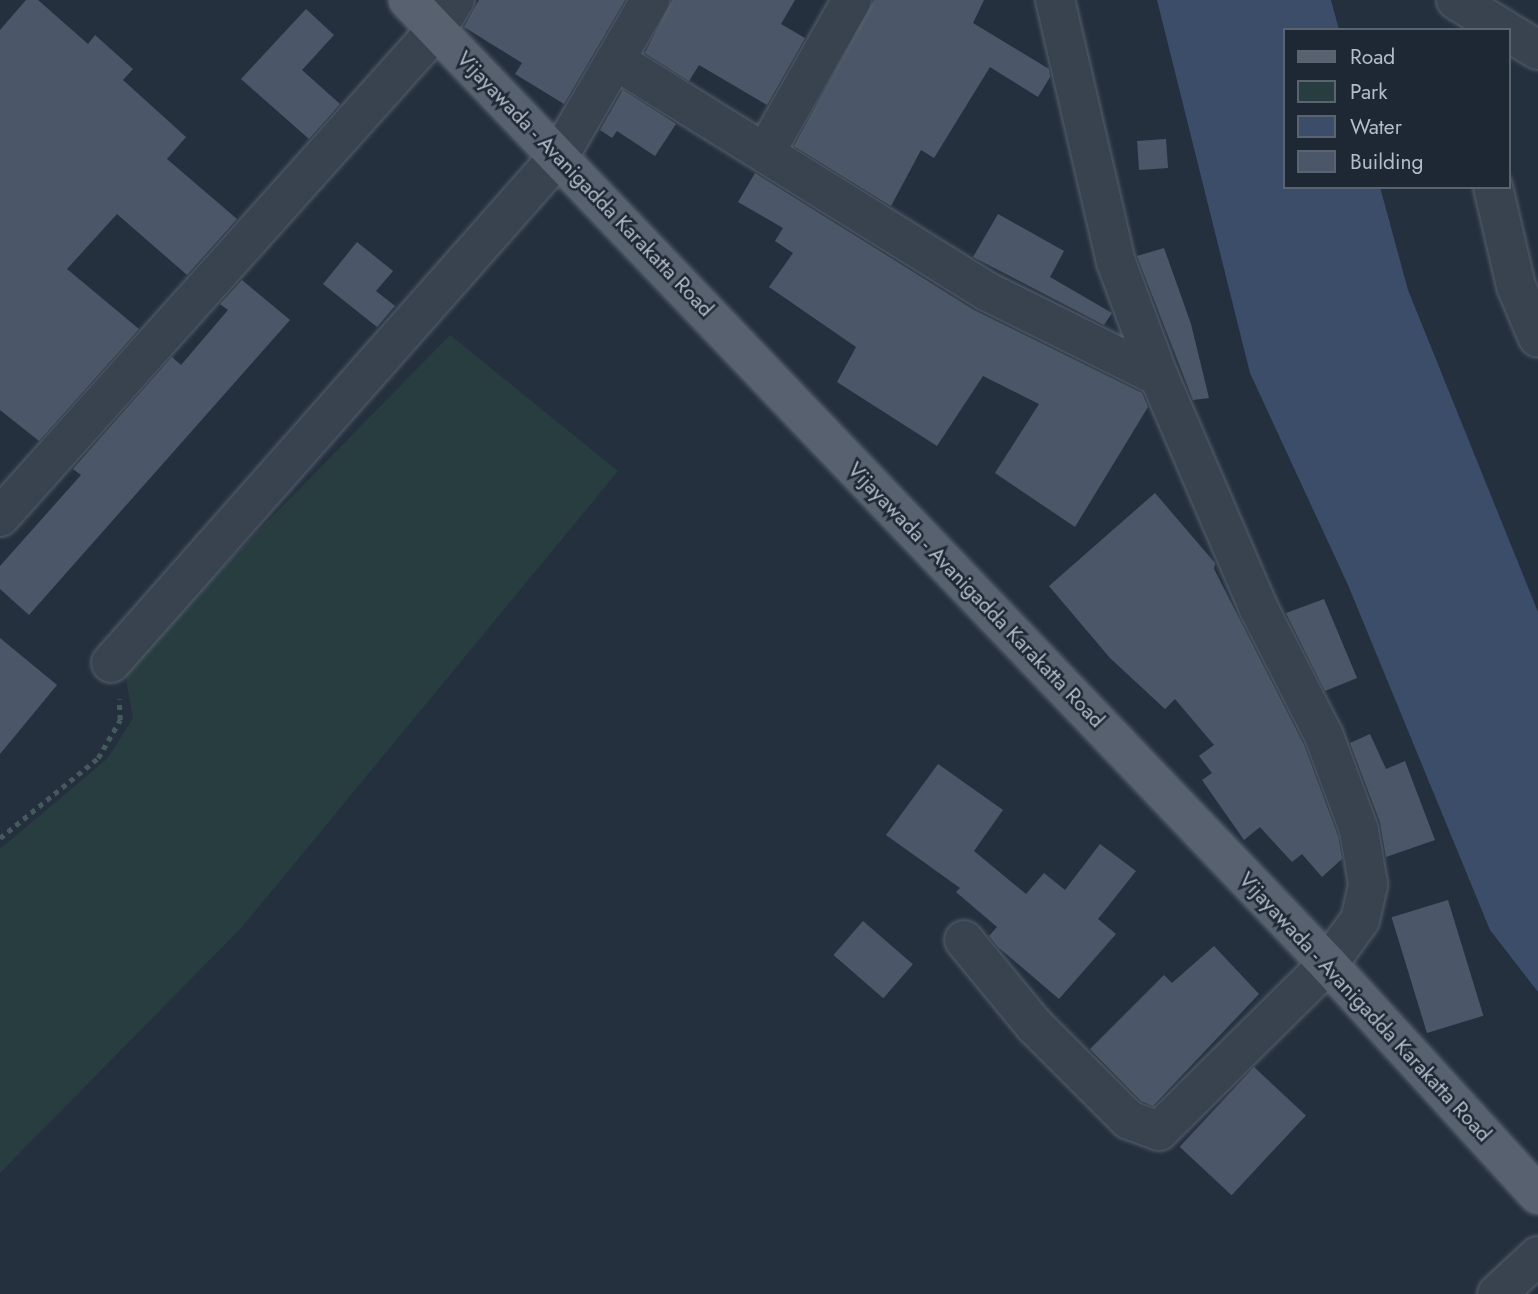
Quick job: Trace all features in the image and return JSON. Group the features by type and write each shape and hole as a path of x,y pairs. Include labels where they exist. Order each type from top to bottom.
{"main road":[{"name":"Vijayawada - Avanigadda Karakatta Road","path":"408,0 446,15 559,156 1328,964 1538,1195"}],"street":[{"path":"111,663 559,156 650,0"},
{"path":"765,153 852,0"},
{"path":"964,940 1035,1026 1129,1120 1159,1131 1328,964 1360,920 1368,884 1359,830 1324,736 1259,609 1159,377 1116,262 1055,0"},
{"path":"1448,0 1455,28"},
{"path":"1456,0 1502,28"},
{"path":"0,517 446,15"},
{"path":"1510,33 1538,50"},
{"path":"615,60 986,291 1159,377"},
{"path":"1493,189 1516,286 1538,338"},
{"path":"1497,1294 1538,1255"}],"path":[{"path":"0,838 98,758 120,720 111,663"}],"green space":[{"path":"450,335 618,471 242,927 0,1173 0,849 108,758 133,718 124,668"}],"water":[{"path":"1157,0 1331,0 1338,28 1282,28 1282,189 1381,189 1408,290 1538,612 1538,992 1490,930 1348,585 1250,373"}],"building":[{"path":"26,0 38,0 88,44 95,35 133,69 123,80 186,137 167,159 237,219 187,275 117,214 67,269 139,329 39,441 0,410 0,30"},
{"path":"479,0 625,0 564,104 515,74 522,63 464,27"},
{"path":"672,0 795,0 781,24 805,38 767,105 699,65 689,81 645,53"},
{"path":"874,0 984,0 973,23 1049,69 1050,77 1038,97 990,67 934,158 921,150 891,206 794,146"},
{"path":"306,9 334,35 302,70 340,104 309,139 241,79"},
{"path":"623,90 676,124 655,156 617,131 612,138 600,130"},
{"path":"1166,139 1168,168 1139,170 1137,141"},
{"path":"755,173 974,310 1142,393 1148,407 1075,527 995,473 1039,404 983,376 937,446 837,382 856,347 769,287 793,253 775,241 783,228 738,202"},
{"path":"998,214 1064,251 1050,277 1112,313 1104,325 973,257"},
{"path":"357,242 393,271 376,291 395,306 377,327 323,284"},
{"path":"1164,248 1191,324 1209,398 1193,400 1137,256"},
{"path":"242,280 290,320 29,615 0,589 0,566 81,475 73,469 172,357 181,365 228,310 220,304"},
{"path":"1155,493 1215,563 1214,569 1304,745 1338,836 1342,859 1322,877 1302,854 1292,862 1260,827 1244,840 1202,780 1212,773 1199,756 1214,745 1175,699 1165,709 1110,658 1049,586"},
{"path":"1324,599 1357,678 1325,691 1286,613"},
{"path":"0,638 57,685 0,754"},
{"path":"1370,734 1386,769 1405,761 1435,840 1386,857 1380,822 1350,743"},
{"path":"938,764 1003,810 974,851 1026,894 1044,873 1065,890 1100,844 1136,871 1098,919 1116,934 1059,999 998,947 989,936 997,927 956,892 960,888 886,835"},
{"path":"1448,900 1483,1016 1427,1033 1392,917"},
{"path":"863,921 913,964 883,998 833,955"},
{"path":"1214,946 1259,994 1153,1106 1141,1101 1090,1049 1164,975 1172,983"},
{"path":"1254,1067 1306,1115 1232,1195 1180,1147"}]}
